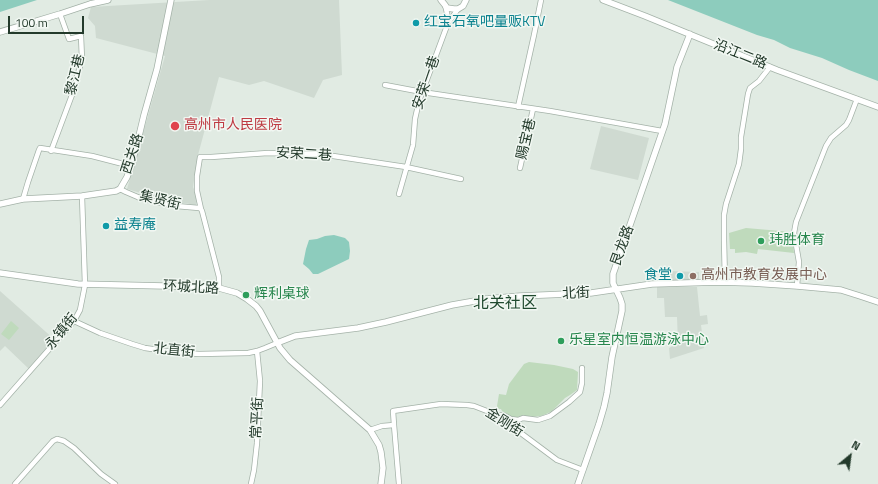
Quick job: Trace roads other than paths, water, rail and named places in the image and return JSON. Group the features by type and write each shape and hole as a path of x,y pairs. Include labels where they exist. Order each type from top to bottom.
{"street":[{"path":"0,32 90,4 108,0"},
{"name":"西关路","path":"0,204 23,199 82,196 116,191 120,189 131,166 157,69 171,0"},
{"path":"448,22 458,9 463,6 466,0"},
{"path":"518,107 541,0"},
{"name":"沿江二路","path":"603,0 770,67 878,107"},
{"path":"443,3 451,9 458,9"},
{"path":"443,3 447,13 448,22"},
{"name":"黎江巷","path":"51,151 72,95 82,59 82,36 69,39 60,14"},
{"name":"安荣一巷","path":"398,194 401,189 413,145 416,111 448,22"},
{"name":"艮龙路","path":"578,484 599,424 607,393 612,357 622,311 622,304 613,283 614,270 662,131 677,68 690,34"},
{"path":"725,282 724,215 739,164 741,137 748,94 750,88 759,81 770,67"},
{"path":"385,85 662,131"},
{"path":"797,286 799,262 794,233 796,222 829,141 846,125 857,99"},
{"name":"赐宝巷","path":"520,168 533,109"},
{"path":"23,199 41,148 51,151 92,156 131,166"},
{"name":"安荣二巷","path":"200,157 268,153 320,154 406,167"},
{"name":"集贤街","path":"200,157 197,176 197,191 219,278 219,288"},
{"path":"406,167 461,179"},
{"name":"集贤街","path":"120,189 140,198 166,204 201,209"},
{"name":"永镇街","path":"0,404 74,321 81,306 85,285 82,196"},
{"name":"环城北路","path":"0,272 71,284 219,288 236,293 247,299 260,311 285,355 370,430 379,445 381,452 383,462 381,484"},
{"name":"北街","path":"277,343 295,336 358,328 486,299 591,293 663,284 725,282 834,289 878,302"},
{"name":"北直街","path":"74,321 100,333 132,344 159,350 199,354 239,353 257,351 277,343"},
{"name":"常平街","path":"251,484 257,443 260,381 257,351"},
{"path":"497,416 503,415 511,419 518,420 523,418 538,420 550,416 580,392 582,384 582,368"},
{"name":"金刚街","path":"394,426 393,411 441,404 474,406 497,416 557,460 583,470"},
{"path":"370,430 382,426 394,426 400,484"},
{"path":"16,484 53,441 57,439 64,441 74,448 101,474 115,484"}],"water":[{"path":"0,0 37,0 0,12"},
{"path":"668,0 878,0 878,81 822,58 790,48 774,40 757,35"},
{"path":"334,235 345,238 349,242 349,259 318,274 313,274 303,264 309,240"}],"place":[{"name":"红宝石氧吧量贩KTV","path":"416,23"},
{"name":"高州市人民医院","path":"175,126"},
{"name":"益寿庵","path":"106,226"},
{"name":"玮胜体育","path":"761,241"},
{"name":"食堂","path":"680,276"},
{"name":"高州市教育发展中心","path":"693,276"},
{"name":"辉利桌球","path":"246,295"},
{"name":"乐星室内恒温游泳中心","path":"561,341"}],"district":[{"name":"北关社区","path":"505,304"}]}
